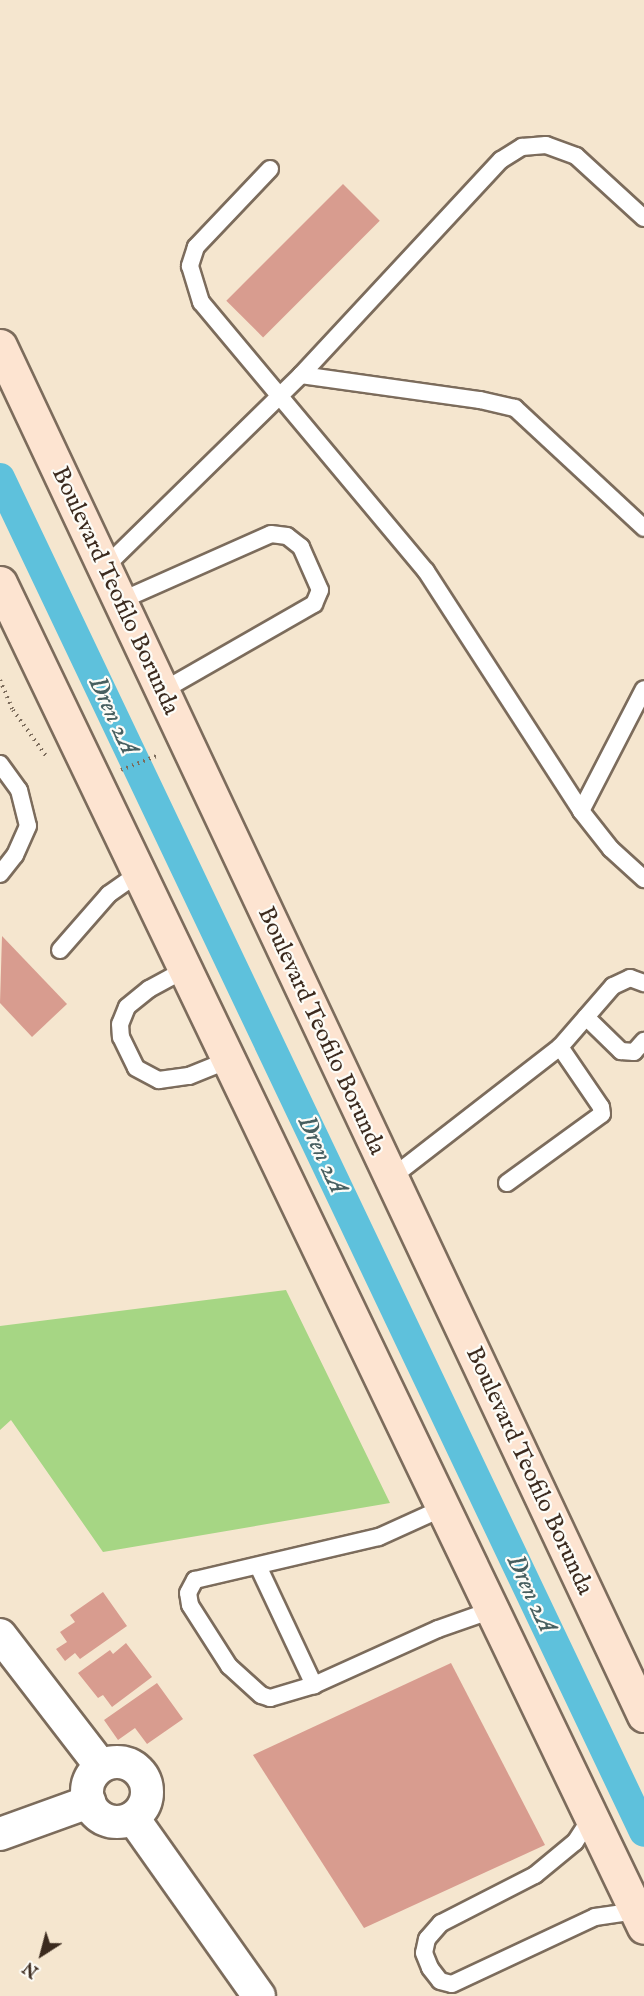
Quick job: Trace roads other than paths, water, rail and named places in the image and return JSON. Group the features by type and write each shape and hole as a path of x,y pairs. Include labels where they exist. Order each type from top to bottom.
{"main road":[{"name":"Boulevard Teofilo Borunda","path":"0,346 644,1716"},
{"path":"2,591 186,969 226,1061 443,1508 495,1609 640,1919"}],"street":[{"path":"0,1635 101,1766"},
{"path":"128,1764 143,1776 146,1802 133,1818 108,1821 89,1802 89,1782 101,1766 128,1764"},
{"path":"0,1834 89,1802"},
{"path":"133,1818 258,1996"}],"lane":[{"path":"105,567 301,375 501,160 522,147 546,146 576,156 644,219"},
{"path":"270,169 196,247 190,266 201,302 426,571 483,653 581,811 611,849 644,879"},
{"path":"301,375 480,399 515,408 644,528"},
{"path":"120,601 271,534 287,536 302,547 320,590 314,604 162,691"},
{"path":"581,811 644,689"},
{"path":"0,764 19,790 28,826 15,855 0,874"},
{"path":"60,950 109,894 140,873"},
{"path":"186,969 149,989 127,1007 120,1023 121,1037 136,1068 159,1080 189,1076 226,1061"},
{"path":"391,1178 560,1047 622,980 630,978 644,983"},
{"path":"586,1017 621,1051 634,1052 644,1041"},
{"path":"507,1183 598,1120 602,1114 560,1047"},
{"path":"443,1508 391,1534 195,1580 188,1593 190,1605 229,1666 261,1695 270,1698 314,1685 438,1629 495,1609"},
{"path":"258,1566 314,1685"},
{"path":"593,1816 575,1842 535,1875 441,1923 427,1939 424,1953 430,1968 440,1981 452,1984 595,1917 640,1919"}],"waterway":[{"name":"Dren 2A","path":"0,478 644,1832"}]}
